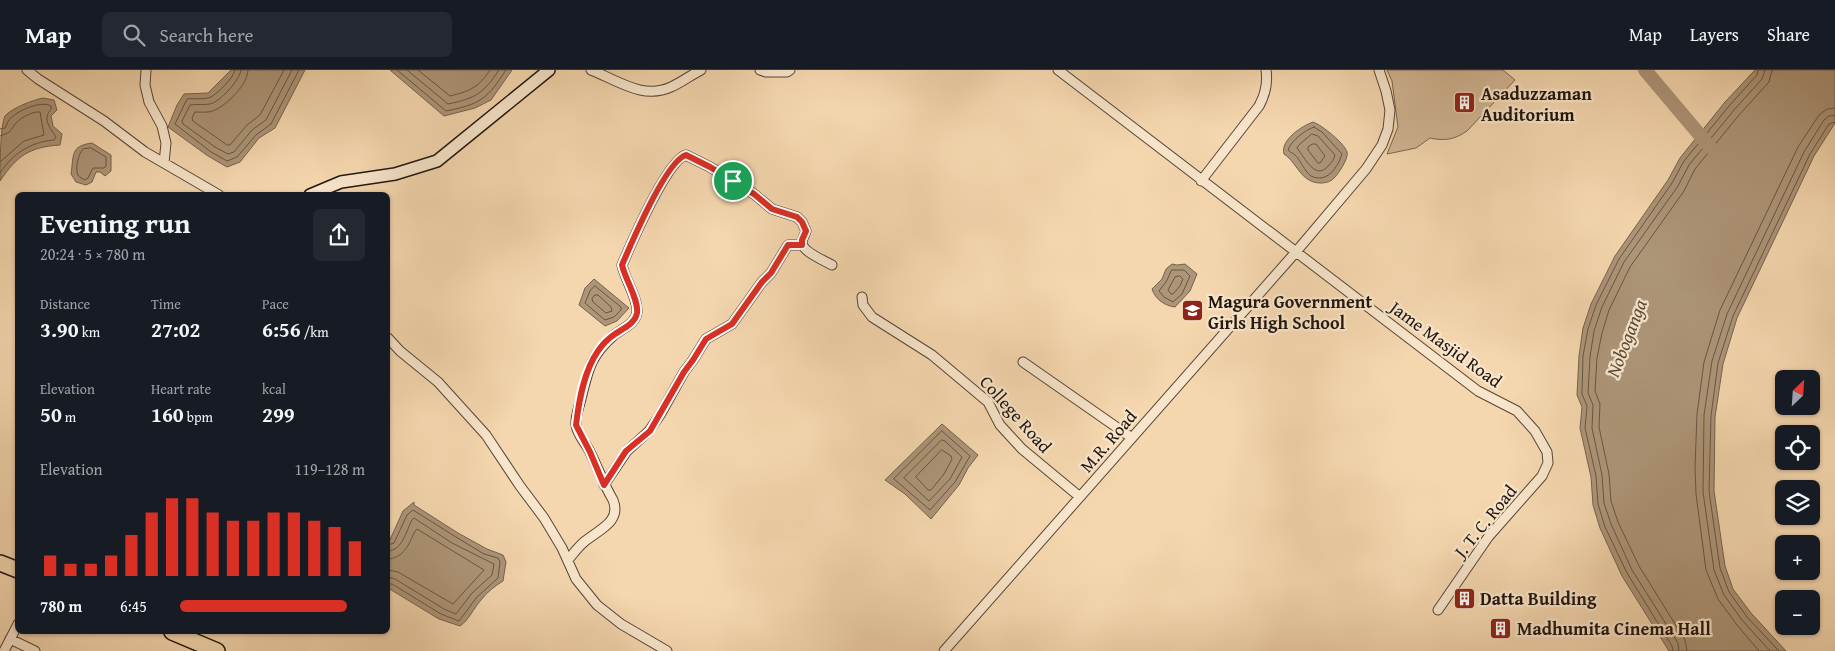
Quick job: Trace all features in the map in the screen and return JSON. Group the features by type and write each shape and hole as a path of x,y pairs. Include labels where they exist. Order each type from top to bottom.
{"highway":[{"path":"0,563 15,569"},
{"path":"177,634 217,651"}],"main road":[{"path":"317,192 341,182 394,174 437,162 549,70"}],"street":[{"path":"27,70 104,121 145,152 214,192"},
{"path":"146,70 145,85 150,102 162,126 166,143 164,163"},
{"path":"591,70 638,91 656,92 672,87 696,71"},
{"path":"760,70 766,72 787,72 790,70"},
{"name":"Jame Masjid Road","path":"1058,70 1478,391 1517,411 1535,431 1546,450"},
{"path":"1202,180 1259,106 1265,94 1267,84 1266,70"},
{"name":"M.R. Road","path":"944,651 1295,253 1366,169 1382,145 1388,129 1390,110 1379,70"},
{"path":"568,560 584,542 607,526 614,517 616,507 576,425 578,410 588,369 592,361 614,334 626,328 634,320 637,313 635,300 622,265 655,194 676,162 686,155 710,167 754,194 772,209 797,217 802,222 806,231 802,245"},
{"path":"604,485 626,451 650,431 684,372 706,339 732,324 762,282 771,273 788,245 802,245 832,265"},
{"name":"College Road","path":"862,296 863,305 872,317 932,355 970,386 988,402 1000,425 1022,450 1080,498"},
{"path":"390,340 400,351 438,382 486,434 520,486 544,518 568,560 576,579 597,605 621,624 667,651"},
{"path":"1023,362 1132,438"},
{"name":"J. T. C. Road","path":"1438,610 1489,536 1542,476 1548,463 1546,450"},
{"path":"4,651 15,629"},
{"path":"10,638 35,651"}],"shaded area":[{"path":"1387,70 1503,70 1515,80 1462,134 1449,139 1430,138 1416,148 1387,154 1398,127 1392,81"}],"water":[{"path":"231,70 305,70 275,128 259,138 240,162 227,167 208,156 168,127 184,94 208,93"},
{"path":"390,70 512,70 491,100 475,108 444,116"},
{"name":"Noboganga","path":"1755,70 1835,70 1835,123 1814,156 1737,318 1723,364 1715,417 1714,491 1725,566 1733,589 1751,613 1786,651 1669,651 1622,576 1600,528 1593,505 1591,477 1580,428 1582,407 1577,395 1583,328 1591,304 1615,256 1668,180 1680,158 1725,102"},
{"path":"43,98 54,100 57,110 51,116 53,126 62,134 60,145 40,148 25,154 12,165 0,181 1,138 5,116 12,110"},
{"path":"1313,122 1333,135 1347,152 1345,162 1338,174 1331,181 1325,183 1316,183 1307,179 1284,154 1285,144 1293,134"},
{"path":"92,143 111,155 111,171 105,176 100,172 96,172 92,182 86,185 76,182 71,174 72,162 76,149 85,144"},
{"path":"1172,264 1185,264 1197,274 1190,291 1175,307 1161,301 1155,296 1152,289 1162,279 1166,269"},
{"path":"594,279 629,308 617,321 605,326 579,305 585,288"},
{"path":"942,424 978,455 959,485 931,519 905,494 885,480"},
{"path":"414,502 414,505 458,533 487,549 503,555 506,562 503,581 486,594 466,621 460,626 439,619 390,589 390,540 403,511"}],"waterway":[{"path":"1645,70 1710,147"}],"place":[{"name":"Asaduzzaman Auditorium","path":"1465,103"},
{"name":"Magura Government Girls High School","path":"1192,311"},
{"name":"Datta Building","path":"1464,598"},
{"name":"Madhumita Cinema Hall","path":"1501,628"}],"route":[{"path":"686,155 733,181 761,198 764,204 772,209 797,217 804,225 806,231 802,245 788,245 771,273 762,282 732,324 706,339 684,372 650,431 626,451 604,485 576,425 588,369 592,361 614,334 626,328 634,320 637,313 635,300 622,265 655,194 682,156 686,155"}]}
